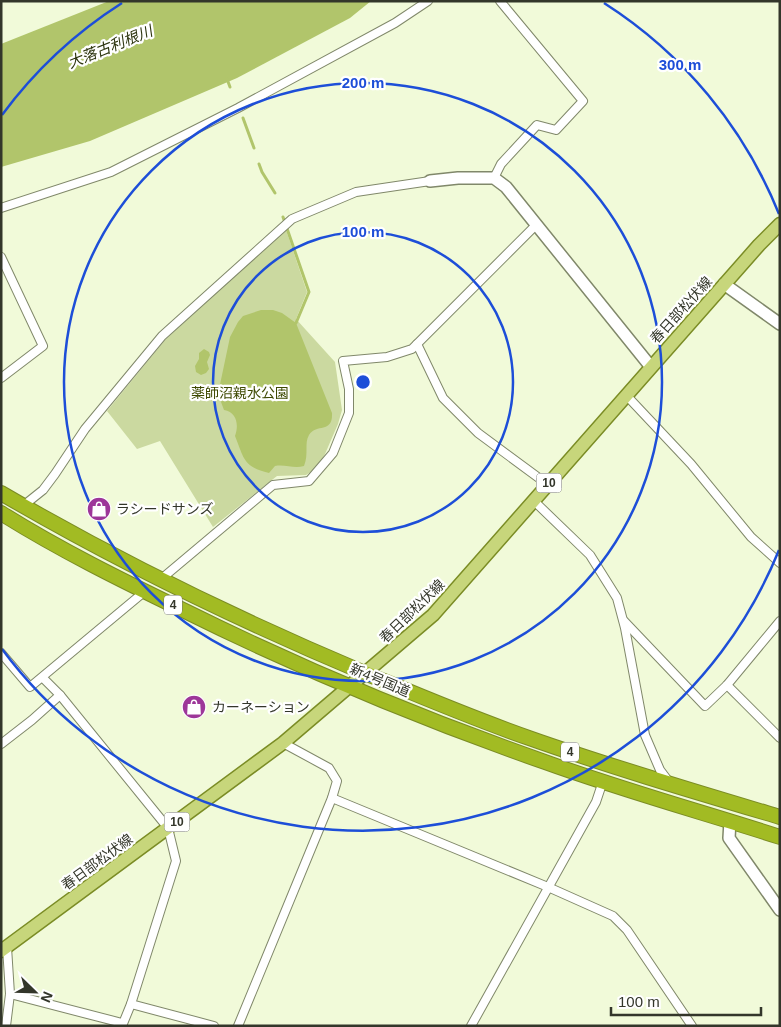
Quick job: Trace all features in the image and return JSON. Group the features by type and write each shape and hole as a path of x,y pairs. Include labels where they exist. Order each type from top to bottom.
{"highway":[{"name":"新4号国道","path":"1,493 160,580 255,626 365,673 476,719 528,738 780,817"},
{"name":"新4号国道","path":"4,518 144,592 250,643 349,687 482,740 603,781 780,836"}],"main road":[{"name":"春日部松伏線","path":"4,949 283,743 432,616 724,284 780,224"}],"street":[{"path":"1,208 111,172 238,108 386,28 428,1"},
{"path":"494,178 501,164 537,125 556,130 583,101 500,1"},
{"path":"23,506 42,490 85,429 162,336 291,220 356,192 458,178 494,178 506,187 651,368"},
{"path":"160,580 274,485 309,481 319,471 332,453 349,413 349,389 343,361 387,357 412,349 536,226"},
{"path":"1,257 43,346 1,378"},
{"path":"724,284 780,324"},
{"path":"417,344 443,398 478,432 548,484"},
{"path":"626,395 691,464 751,538 780,563"},
{"path":"534,501 590,555 617,598 645,735 660,770 670,784"},
{"path":"1,653 30,688 144,592"},
{"path":"622,618 705,706 727,685 780,620"},
{"path":"10,994 122,1025 131,1004 176,861 168,828 60,695 43,678"},
{"path":"727,685 780,738"},
{"path":"1,744 60,695"},
{"path":"238,1026 332,798 337,781 329,768 283,743"},
{"path":"471,1026 596,802 603,781"},
{"path":"332,798 548,887 606,912 619,920 692,1026"},
{"path":"730,821 729,838 780,910"},
{"path":"4,949 10,994 6,1026"},
{"path":"131,1004 214,1026"}],"green space":[{"name":"薬師沼親水公園","path":"285,227 307,292 296,319 335,362 342,410 338,424 317,468 306,475 277,476 213,527 160,441 137,449 107,411 165,340"}],"water":[{"name":"大落古利根川","path":"109,1 371,1 350,18 237,78 90,141 1,167 1,44"},
{"path":"261,310 273,310 282,313 296,323 332,413 330,424 312,431 309,435 304,466 275,466 269,473 254,468 246,461 235,436 236,420 232,413 224,410 218,394 230,337 243,316"},
{"path":"204,349 210,355 207,362 209,369 201,375 196,372 195,366 199,359 199,353"}],"waterway":[{"path":"227,79 230,87"},
{"path":"243,118 254,148"},
{"path":"259,164 275,193"},
{"path":"283,217 309,292 296,323"}],"place":[{"name":"ラシードサンズ","path":"99,509"},
{"name":"カーネーション","path":"194,707"}]}
